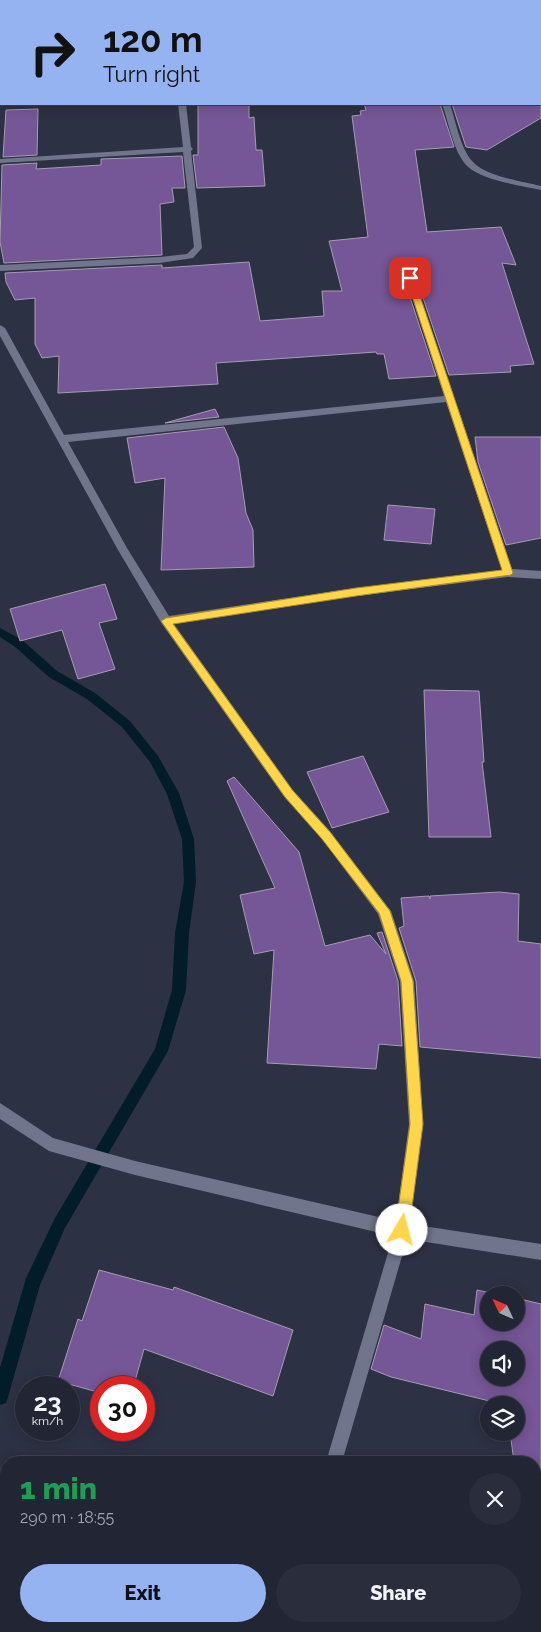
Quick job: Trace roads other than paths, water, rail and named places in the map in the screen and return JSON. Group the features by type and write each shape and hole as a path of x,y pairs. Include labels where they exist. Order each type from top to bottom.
{"street":[{"path":"0,268 160,260 190,256 198,248 189,149 182,105"},
{"path":"446,105 459,142 470,164 484,172 541,188"},
{"path":"0,161 189,149"},
{"path":"410,278 508,573"},
{"path":"0,328 123,550 166,621 289,794 326,835 384,911 407,981 416,1124 402,1230 336,1456"},
{"path":"62,439 450,398"},
{"path":"166,621 356,592 508,573 541,576"},
{"path":"0,1110 49,1144 135,1168 402,1230 541,1252"}],"waterway":[{"path":"0,632 18,643 53,674 91,696 126,724 154,759 173,793 188,839 190,882 182,933 179,990 161,1051 60,1223 32,1284 0,1397"}]}
